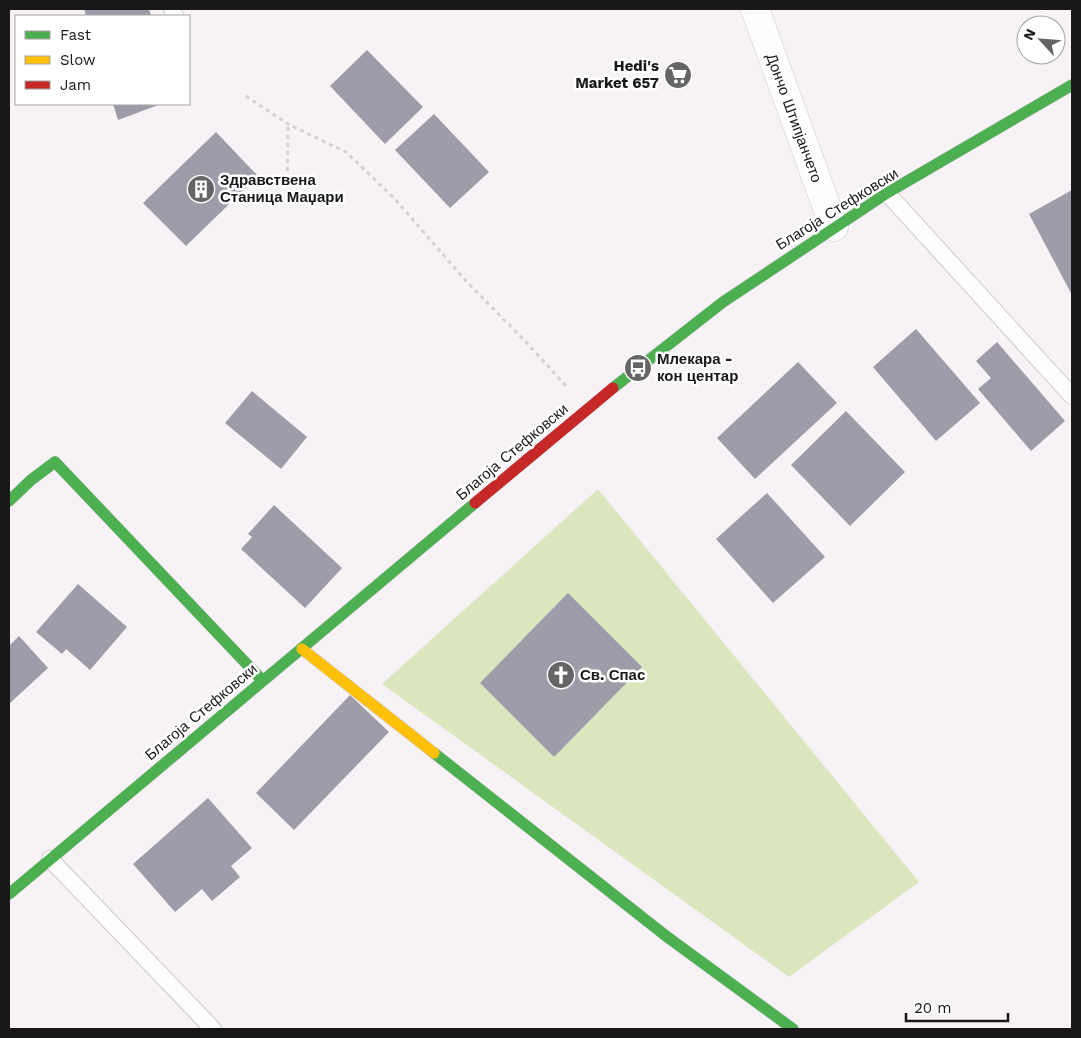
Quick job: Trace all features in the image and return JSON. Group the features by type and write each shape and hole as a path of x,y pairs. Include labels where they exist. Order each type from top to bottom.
{"main road":[{"name":"Благоја Стефковски","path":"9,894 585,410 723,302 888,193 1072,85"},
{"path":"9,502 31,480 55,462 262,680"},
{"path":"302,649 666,936 793,1029"}],"street":[{"name":"Дончо Штипјанчето","path":"755,9 834,227"}],"lane":[{"path":"888,193 1072,396"},
{"path":"50,859 214,1029"}],"path":[{"path":"246,96 288,124 346,152 395,199 466,281 526,342 585,410"},
{"path":"288,124 288,203"}],"green space":[{"path":"598,489 919,882 789,977 382,684"}],"building":[{"path":"84,9 149,9 151,15 86,15"},
{"path":"367,50 423,107 385,144 330,86"},
{"path":"113,105 158,105 118,120"},
{"path":"434,114 489,172 450,208 395,150"},
{"name":"Здравствена Станица Маџари","path":"216,132 258,176 186,246 143,203"},
{"path":"1072,190 1072,295 1029,214"},
{"path":"916,329 980,403 936,441 873,367"},
{"path":"997,342 1065,421 1031,451 978,389 991,378 976,361"},
{"path":"798,362 837,403 755,479 717,438"},
{"path":"252,391 307,437 281,469 225,423"},
{"path":"846,411 905,472 850,526 791,465"},
{"path":"767,493 825,557 773,603 716,539"},
{"path":"274,505 342,568 305,608 241,549 252,537 248,534"},
{"path":"78,584 127,627 90,670 66,649 62,654 36,632"},
{"name":"Св. Спас","path":"568,593 642,667 554,757 480,683"},
{"path":"19,636 48,668 9,704 9,646"},
{"path":"350,695 389,732 294,830 256,793"},
{"path":"208,798 252,848 231,866 240,877 212,901 202,889 175,912 133,864"}],"traffic: fast":[{"path":"613,388 723,302 887,193 1072,85"},
{"path":"9,501 31,480 55,462 262,680"},
{"path":"9,894 475,503"},
{"path":"434,753 666,936 793,1029"}],"traffic: slow":[{"path":"302,649 434,753"}],"traffic: jam":[{"path":"475,503 613,388"}],"place":[{"name":"Hedi's Market 657","path":"678,75"},
{"name":"Здравствена Станица Маџари","path":"201,189"},
{"name":"Млекара - кон центар","path":"638,368"},
{"name":"Св. Спас","path":"561,675"}]}
